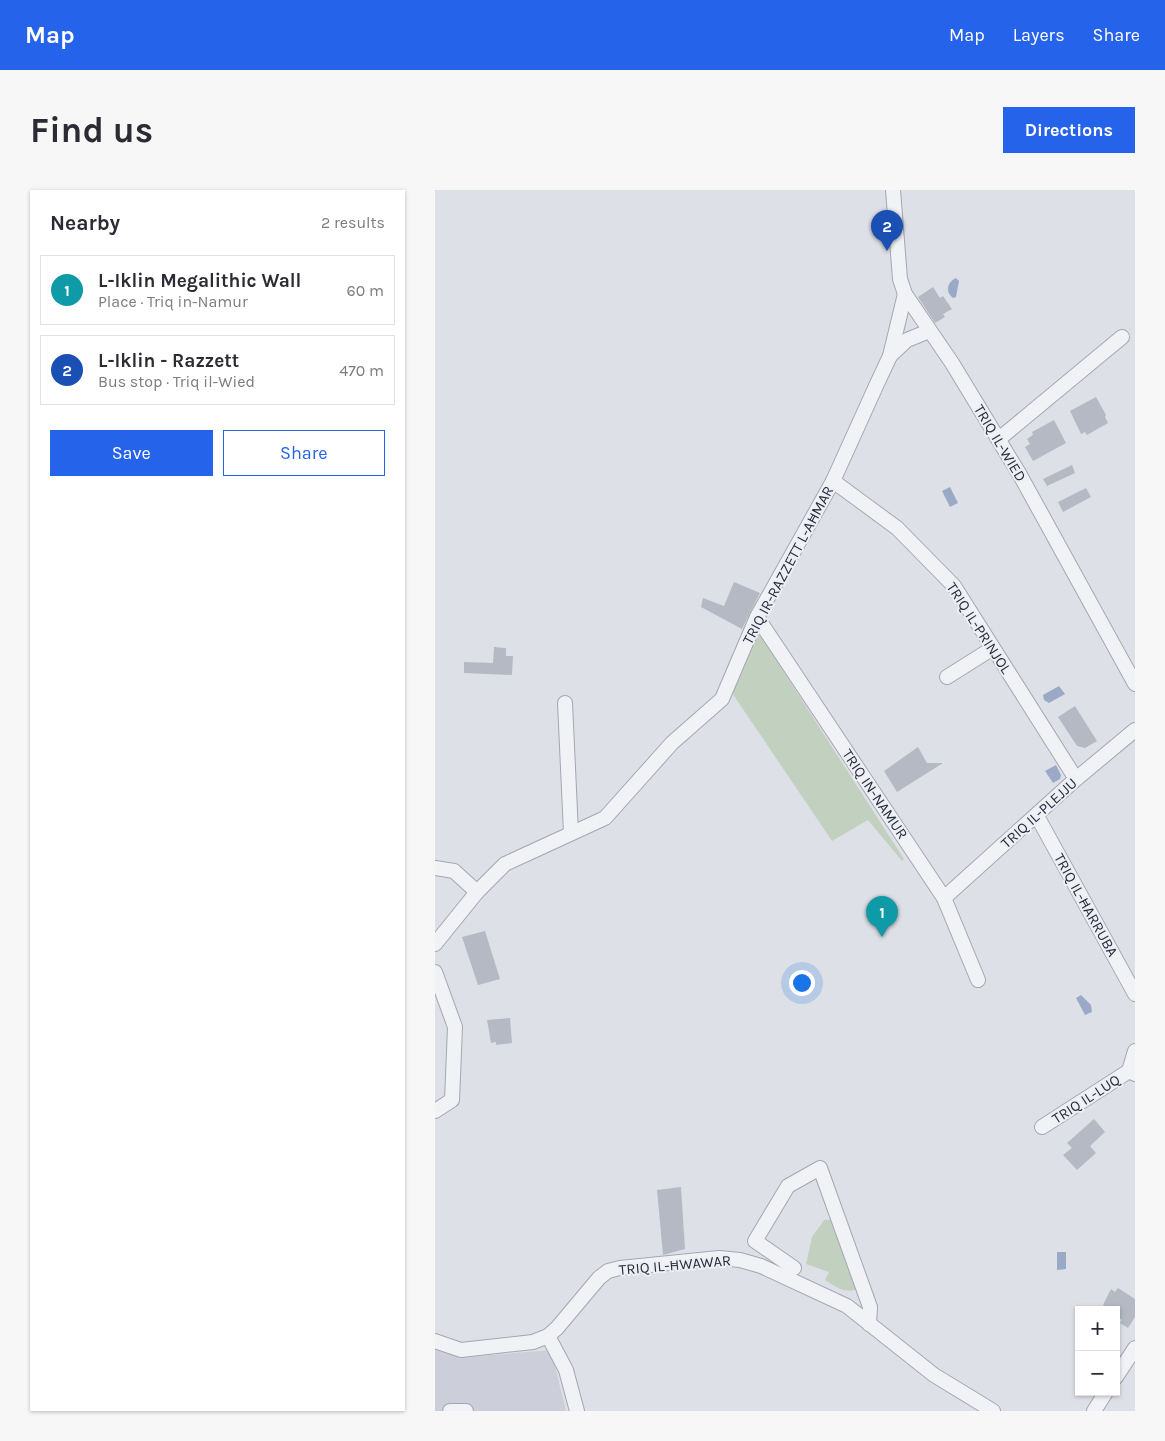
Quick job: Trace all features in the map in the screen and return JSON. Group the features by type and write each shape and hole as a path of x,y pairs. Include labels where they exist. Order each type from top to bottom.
{"street":[{"name":"TRIQ IL-WIED","path":"893,192 900,279 905,294 952,363 999,439 1135,684"},
{"name":"TRIQ IR-RAZZETT L-AĦMAR","path":"435,944 477,892 505,864 605,818 672,743 722,699 757,617 833,481 890,356 905,294"},
{"name":"TRIQ IR-RAZZETT L-AĦMAR","path":"890,356 907,340 929,331"},
{"path":"999,439 1122,336"},
{"name":"TRIQ IL-PRINJOL","path":"833,481 897,528 954,586 1077,779"},
{"name":"TRIQ IN-NAMUR","path":"757,617 944,898 978,980"},
{"path":"947,677 993,648"},
{"path":"565,703 571,833"},
{"name":"TRIQ IL-PLEJJU","path":"944,898 1077,779 1135,730"},
{"name":"TRIQ IL-ĦARRUBA","path":"1037,816 1135,994"},
{"path":"435,868 454,871 477,892"},
{"path":"435,972 455,1027 452,1100 435,1110"},
{"path":"1132,1072 1135,1051"},
{"name":"TRIQ IL-LUQ","path":"1042,1127 1132,1072"},
{"path":"794,1268 755,1241 788,1186 820,1168 870,1307 869,1324"},
{"name":"TRIQ IL-ĦWAWAR","path":"435,1341 461,1350 533,1342 548,1336 557,1328 599,1278 608,1272 620,1268 719,1258 740,1260 761,1266 847,1306 934,1375 993,1411"},
{"path":"548,1336 566,1370 577,1411"},
{"path":"1120,1371 1135,1348"},
{"path":"1094,1411 1103,1396"},
{"path":"450,1411 466,1411"}],"shaded area":[{"path":"435,1343 467,1357 551,1350 566,1411 435,1411"}],"green space":[{"path":"754,631 762,638 904,859 902,861 868,820 832,841 730,690"},
{"path":"824,1220 834,1220 858,1289 848,1291 837,1287 825,1280 829,1272 806,1264 812,1237"}],"water":[{"path":"956,278 959,281 956,297 953,298 950,296 948,287"},
{"path":"950,487 958,503 950,507 942,491"},
{"path":"1059,686 1065,694 1049,703 1044,700 1043,695"},
{"path":"1056,765 1061,775 1060,779 1053,783 1045,771"},
{"path":"1081,995 1091,1005 1092,1012 1085,1015 1076,998"},
{"path":"1057,1252 1066,1252 1066,1269 1057,1270"}],"building":[{"path":"933,287 940,298 943,296 952,309 943,314 945,317 935,323 918,297"},
{"path":"1096,397 1106,415 1108,423 1087,435 1085,432 1081,434 1070,411"},
{"path":"1054,420 1066,443 1033,461 1025,447 1030,444 1027,439 1033,435 1032,432"},
{"path":"1072,465 1075,473 1047,486 1043,479"},
{"path":"1086,488 1091,497 1063,512 1058,502"},
{"path":"734,582 760,593 742,629 701,607 703,598 724,606"},
{"path":"494,647 506,648 506,656 513,656 512,675 464,673 464,662 493,663"},
{"path":"1075,706 1097,741 1085,748 1077,746 1058,717"},
{"path":"918,747 927,763 943,763 897,792 884,771"},
{"path":"485,931 500,979 478,985 462,937"},
{"path":"510,1018 512,1043 496,1045 496,1042 491,1043 487,1020"},
{"path":"1094,1119 1105,1132 1090,1146 1096,1153 1077,1170 1063,1155 1072,1148 1067,1143"},
{"path":"681,1187 685,1249 663,1255 657,1190"},
{"path":"1118,1288 1135,1299 1135,1317 1128,1328 1120,1323 1122,1320 1120,1319 1120,1306 1103,1305 1111,1289 1115,1292"}],"place":[{"name":"L-Iklin - Razzett","path":"887,251"},
{"name":"L-Iklin Megalithic Wall","path":"882,937"}]}
